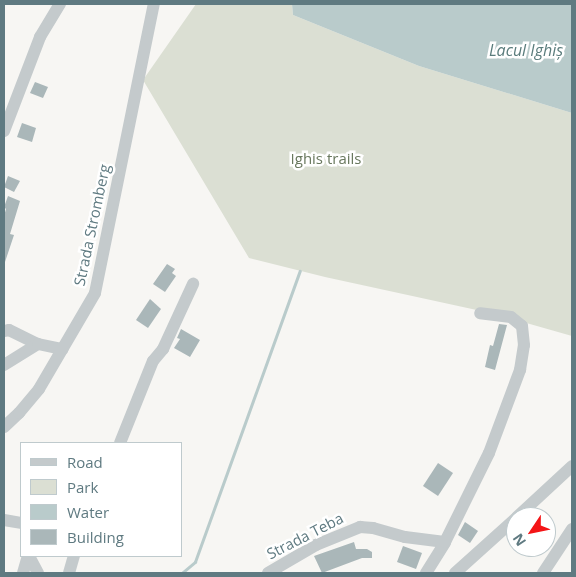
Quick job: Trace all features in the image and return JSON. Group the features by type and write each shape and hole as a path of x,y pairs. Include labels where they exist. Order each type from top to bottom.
{"street":[{"path":"4,131 40,37 60,4"},
{"name":"Strada Stromberg","path":"4,427 30,403 95,293 154,4"},
{"path":"120,442 152,361 162,349 193,284"},
{"path":"426,573 445,542 489,453 520,370 522,326 511,317 480,313"},
{"path":"4,331 9,330 38,344 62,350"},
{"path":"4,365 38,344"},
{"path":"527,507 572,466"},
{"path":"4,520 20,524"},
{"path":"455,573 506,526"},
{"name":"Strada Teba","path":"268,573 316,545 340,533 360,527 372,528 405,537 445,542"},
{"path":"543,573 572,530"},
{"path":"24,573 29,557"},
{"path":"30,557 38,573"},
{"path":"69,573 74,557"}],"green space":[{"name":"Ighis trails","path":"196,4 292,4 293,15 419,66 572,113 572,336 495,314 325,277 249,258 143,80"}],"water":[{"name":"Lacul Ighiș","path":"292,4 572,4 572,113 419,66 293,15"}],"building":[{"path":"35,82 48,87 43,98 30,93"},
{"path":"22,123 36,128 32,142 17,137"},
{"path":"8,176 20,181 14,192 4,187"},
{"path":"8,196 20,201 10,234 14,235 5,262 4,216 6,209 4,207"},
{"path":"167,264 175,269 172,273 176,276 165,292 153,284"},
{"path":"150,299 161,309 148,328 136,320"},
{"path":"499,324 507,325 495,370 485,367 490,345 493,346"},
{"path":"181,329 200,340 190,357 174,348 180,339 177,338"},
{"path":"438,463 453,473 438,496 423,486"},
{"path":"465,522 478,531 470,543 458,535"},
{"path":"354,542 356,549 367,549 372,552 372,558 362,558 322,573 314,556"},
{"path":"403,546 422,553 416,569 397,562"}],"waterway":[{"path":"182,573 195,562 300,271"}]}
